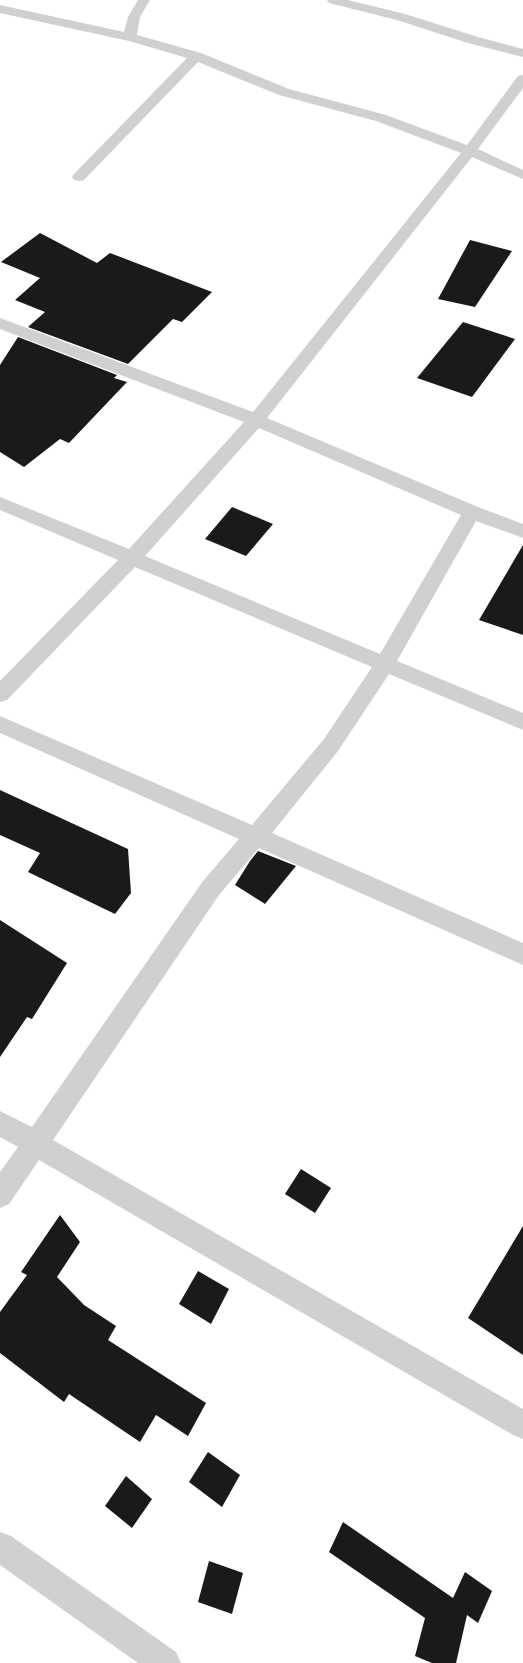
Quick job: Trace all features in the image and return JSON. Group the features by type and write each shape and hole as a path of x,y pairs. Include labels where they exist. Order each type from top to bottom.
{"street":[{"path":"131,37 131,28 134,17 144,0"},
{"path":"333,0 401,17 473,40 523,53"},
{"path":"0,9 97,31 131,37 196,56 284,92 381,118 470,151 523,175"},
{"path":"79,177 196,56"},
{"path":"0,694 133,557 256,420 470,151 523,79"},
{"path":"0,323 256,420 472,512 523,531"},
{"path":"0,502 133,557 384,665 523,722"},
{"path":"0,1195 210,888 256,836 331,745 384,665 472,512"},
{"path":"0,724 523,954"},
{"path":"0,1123 523,1425"},
{"path":"0,1547 165,1663"}],"building":[{"path":"40,233 97,263 110,253 212,292 182,322 173,319 128,364 28,327 45,312 15,300 40,278 1,262"},
{"path":"470,240 512,251 475,307 438,299"},
{"path":"463,322 515,339 472,397 417,378"},
{"path":"18,337 117,375 114,378 127,382 69,443 60,439 24,467 0,452 0,365"},
{"path":"232,507 273,524 246,556 205,539"},
{"path":"523,545 523,635 479,620"},
{"path":"0,790 128,849 131,893 115,914 28,872 40,853 0,835"},
{"path":"258,851 296,866 265,904 235,885"},
{"path":"0,920 67,963 32,1019 27,1017 0,1057"},
{"path":"301,1169 331,1188 315,1213 285,1194"},
{"path":"60,1215 80,1242 57,1277 84,1305 116,1326 108,1340 206,1403 188,1436 156,1415 140,1442 69,1394 64,1402 0,1353 0,1312 27,1275 21,1272"},
{"path":"523,1226 523,1355 468,1318"},
{"path":"198,1271 229,1289 211,1324 179,1304"},
{"path":"208,1452 240,1475 222,1507 189,1482"},
{"path":"126,1476 152,1499 132,1528 105,1506"},
{"path":"343,1522 453,1598 465,1572 492,1591 478,1623 467,1615 456,1663 432,1663 415,1656 425,1618 329,1552"},
{"path":"209,1561 243,1573 232,1614 198,1602"}]}
